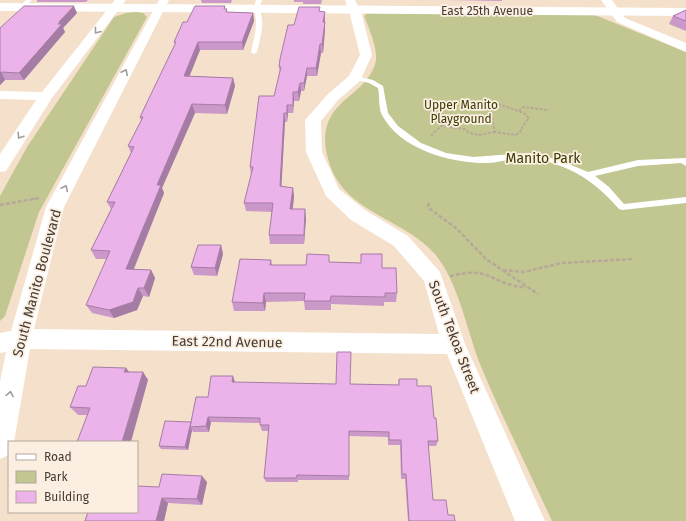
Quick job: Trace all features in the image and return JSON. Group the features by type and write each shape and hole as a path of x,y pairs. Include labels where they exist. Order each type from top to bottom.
{"street":[{"path":"606,0 621,20 686,48"},
{"name":"East 25th Avenue","path":"0,7 26,4 351,5 686,12"},
{"path":"0,167 46,96 118,4"},
{"name":"South Manito Boulevard","path":"0,446 10,341 55,207 161,4"},
{"name":"South Tekoa Street","path":"351,5 358,22 366,55 355,78 333,97 314,120 314,152 332,192 358,215 401,241 433,278 454,344 530,521"},
{"path":"0,95 46,96"},
{"name":"East 22nd Avenue","path":"10,341 454,344"}],"lane":[{"path":"254,52 260,14 258,5"},
{"path":"355,78 371,81 381,87 383,92 382,105 386,115 403,134 421,147 451,157 470,160 495,159 513,155 543,159 587,175 600,184 622,207 686,200"},
{"path":"587,175 638,163 683,160 686,163"}],"path":[{"path":"421,147 440,126 465,129 469,133 484,135 495,132 505,135 520,133 522,127 528,122 528,118 526,114 500,104 491,105 489,112 493,117 493,128 495,132"},
{"path":"519,111 523,106 532,109 548,110"},
{"path":"0,205 44,198"},
{"path":"429,203 428,207 430,209 456,228 486,259 538,294"},
{"path":"502,270 523,272 562,263 633,259"},
{"path":"433,278 468,273 481,274 518,288 527,287"}],"green space":[{"path":"126,13 143,13 147,17 39,212 5,316 0,321 0,196 27,147 114,17"},
{"name":"Manito Park","path":"367,13 595,15 686,52 686,521 552,521 488,384 475,351 455,289 441,262 420,240 361,204 337,181 330,165 326,150 326,128 332,114 356,91 370,75 375,65 375,49 364,16"}],"building":[{"path":"24,6 74,6 58,24 62,24 19,73 0,73 0,28"},
{"path":"195,6 225,6 224,9 227,9 226,12 253,13 242,42 198,42 184,76 233,78 225,105 192,104 157,185 161,185 126,269 151,270 144,288 138,288 133,302 109,310 86,305 110,251 91,250 115,202 107,202 134,147 128,146 143,117 140,117 176,42 174,42 183,22 187,22"},
{"path":"299,7 320,7 319,11 325,12 322,44 320,44 316,68 307,68 304,83 300,83 298,92 293,92 293,105 287,105 287,113 284,113 280,186 293,188 290,209 305,209 304,235 269,235 273,203 244,203 253,167 250,167 259,96 274,96 281,67 279,67 280,59 288,25 294,25"},
{"path":"686,10 686,21 673,16"},
{"path":"198,245 221,245 215,268 191,267"},
{"path":"307,254 329,255 329,262 361,263 361,254 382,254 382,268 396,268 397,293 385,293 385,297 331,296 330,301 304,301 305,293 264,293 263,303 232,302 240,259 271,260 270,265 306,265"},
{"path":"337,352 351,352 350,384 399,385 399,379 417,379 417,386 431,386 438,441 428,441 433,500 446,500 448,515 454,515 455,521 409,521 406,474 402,474 401,440 389,440 389,432 349,431 349,476 297,475 296,478 264,478 269,425 260,425 260,418 208,417 206,426 190,427 196,397 208,397 211,376 233,376 232,382 336,384"},
{"path":"93,367 126,368 124,372 143,372 122,441 77,441 90,408 70,407 78,386 86,386"},
{"path":"165,421 191,422 185,447 159,446"},
{"path":"162,474 202,476 197,499 162,498 156,521 85,521 88,513 138,513 138,486 159,487"}],"park label":[{"name":"Upper Manito Playground","path":"461,112"}]}
